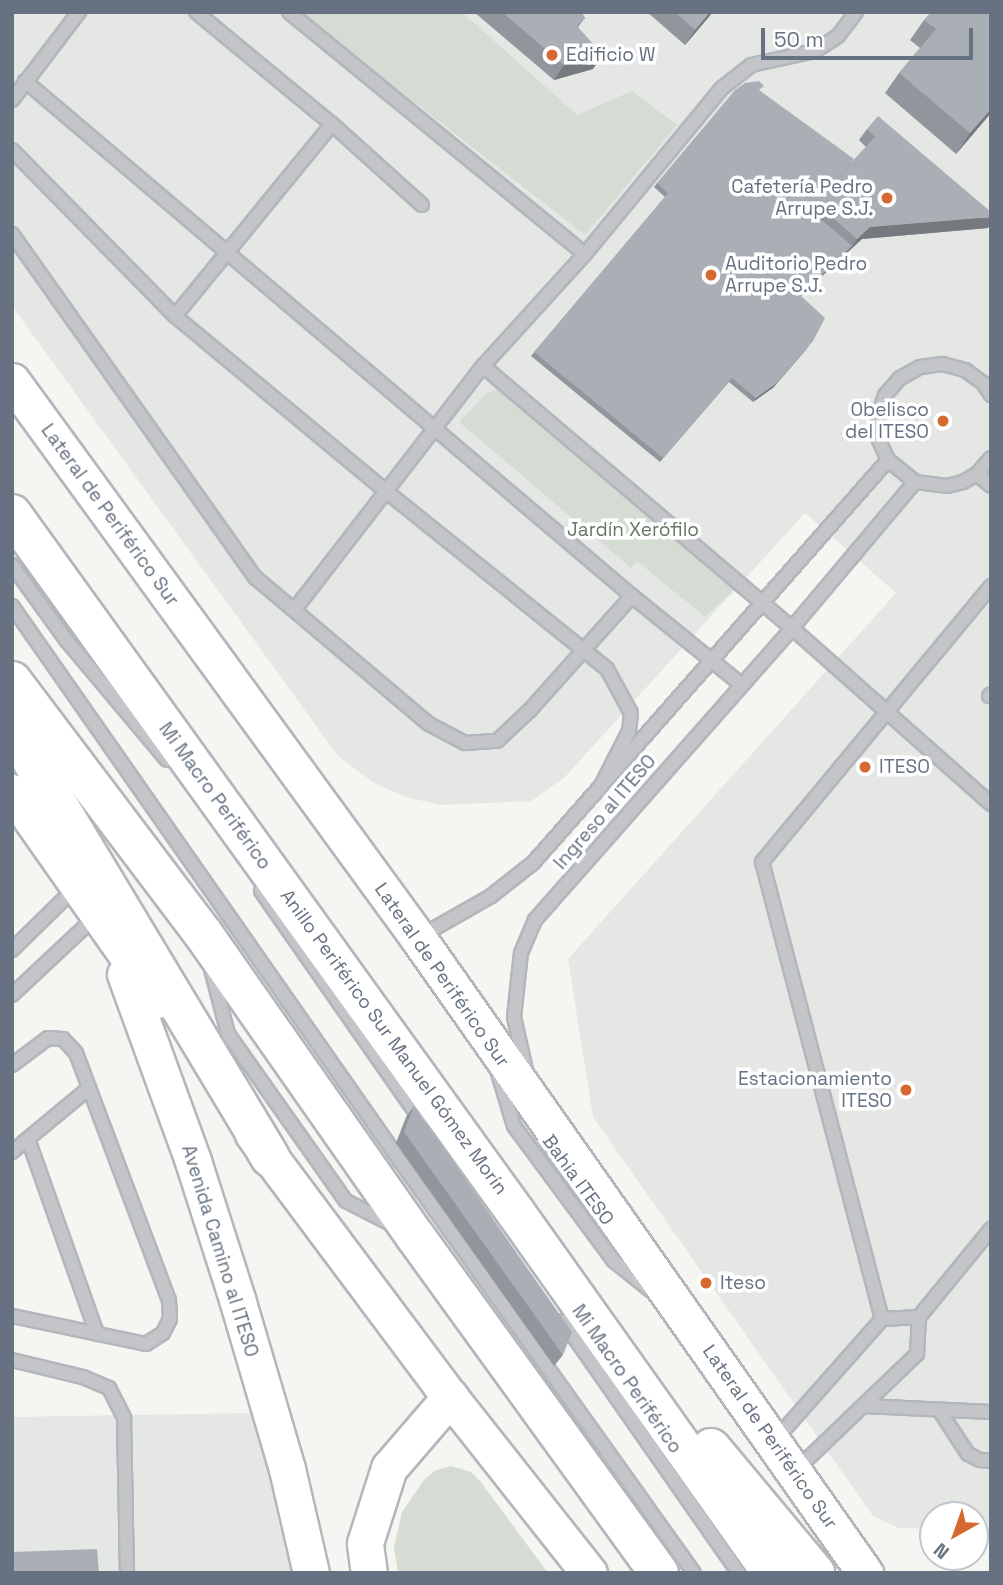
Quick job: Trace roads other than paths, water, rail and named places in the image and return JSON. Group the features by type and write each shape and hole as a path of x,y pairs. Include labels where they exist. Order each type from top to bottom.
{"highway":[{"name":"Anillo Periférico Sur Manuel Gómez Morín","path":"12,514 772,1573"},
{"path":"12,681 202,932 415,1236 659,1573"},
{"path":"12,728 270,1157"},
{"path":"516,1213 815,1573"}],"street":[{"name":"Lateral de Periférico Sur","path":"12,382 418,938 865,1573"},
{"path":"12,792 270,1157 450,1397 589,1573"},
{"name":"Avenida Camino al ITESO","path":"104,924 193,1161 287,1468 311,1573"},
{"path":"369,1573 365,1542 389,1468 450,1397"}],"lane":[{"path":"12,100 79,12"},
{"path":"196,12 332,124 422,205"},
{"path":"289,12 585,254"},
{"path":"295,610 483,366 585,254 722,88 751,65 815,51 838,36 856,12"},
{"path":"25,81 632,596 742,685"},
{"path":"175,316 332,124"},
{"path":"12,150 175,316 387,492 607,669 631,713 629,731 599,790"},
{"path":"12,234 256,578 429,724 465,743 497,741 632,596"},
{"path":"991,395 983,383 965,370 942,364 920,367 900,378 885,395 878,417 879,440 888,460 915,482 947,486 976,474 991,458"},
{"path":"483,366 792,628 991,804"},
{"name":"Ingreso al ITESO","path":"418,938 491,896 533,863 888,460"},
{"path":"976,474 991,486"},
{"name":"Ingreso al ITESO","path":"534,1105 514,1017 521,953 535,920 792,628 915,482"},
{"name":"Mi Macro Periférico","path":"12,565 67,642 173,767"},
{"path":"881,1319 762,862 991,586"},
{"path":"12,606 393,1151 694,1573"},
{"name":"Mi Macro Periférico","path":"253,880 428,1129"},
{"path":"12,950 79,884"},
{"path":"12,995 104,924"},
{"name":"Bahia ITESO","path":"485,1035 514,1126 613,1260 685,1319"},
{"path":"12,1065 48,1038 63,1039 76,1053 169,1300 170,1320 163,1333 146,1344 12,1316"},
{"path":"12,1152 89,1088"},
{"path":"27,1139 97,1334"},
{"path":"795,1472 917,1354 919,1317 991,1229"},
{"name":"Mi Macro Periférico","path":"555,1310 739,1573"},
{"path":"773,1442 881,1319 919,1317"},
{"path":"12,1360 83,1377 110,1388 124,1419 127,1573"},
{"path":"864,1406 991,1412"},
{"path":"939,1410 968,1454 980,1460 991,1461"}],"place":[{"name":"Edificio W","path":"552,55"},
{"name":"Cafetería Pedro Arrupe S.J.","path":"887,198"},
{"name":"Auditorio Pedro Arrupe S.J.","path":"711,275"},
{"name":"Obelisco del ITESO","path":"943,421"},
{"name":"ITESO","path":"865,767"},
{"name":"Estacionamiento ITESO","path":"906,1090"},
{"name":"Iteso","path":"706,1283"}],"park label":[{"name":"Jardín Xerófilo","path":"633,530"}]}
